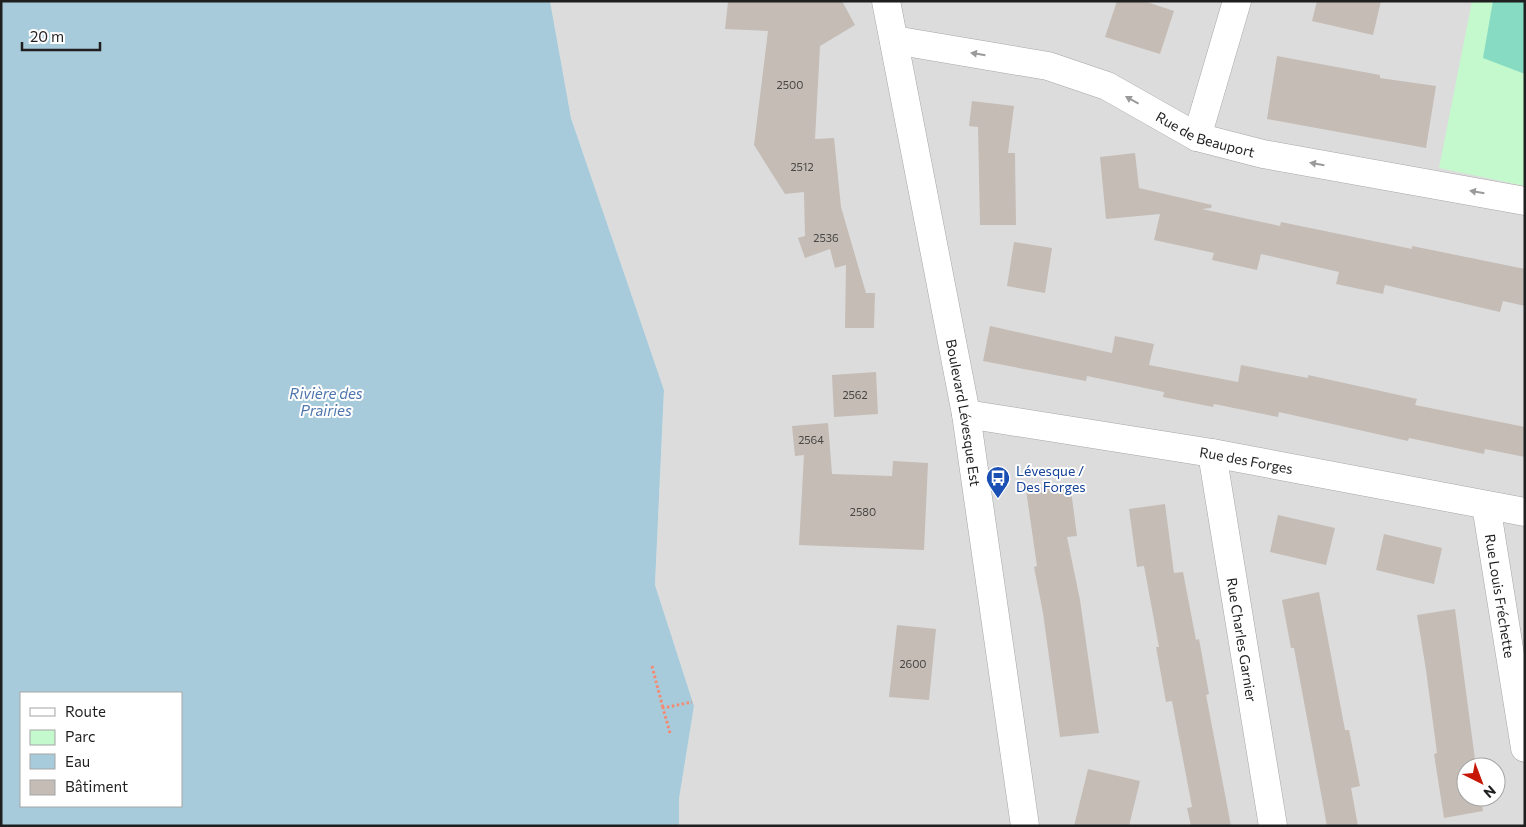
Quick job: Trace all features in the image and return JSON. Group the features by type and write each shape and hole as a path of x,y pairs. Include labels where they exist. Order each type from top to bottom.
{"street":[{"name":"Boulevard Lévesque Est","path":"886,1 966,414 1025,826"},
{"path":"1197,137 1237,1"},
{"name":"Rue de Beauport","path":"894,40 1048,66 1107,86 1197,137 1263,154 1525,201"},
{"name":"Rue des Forges","path":"966,414 1212,453 1525,512"},
{"name":"Rue Charles Garnier","path":"1212,453 1273,826"},
{"name":"Rue Louis Fréchette","path":"1486,505 1525,748"}],"path":[{"path":"652,666 670,733"},
{"path":"663,708 692,702"}],"shaded area":[{"path":"550,1 1525,1 1525,826 679,826 679,799 694,706 655,585 664,390 571,118"}],"green space":[{"path":"1472,1 1525,1 1525,186 1439,168"},
{"path":"1493,1 1525,1 1525,74 1483,58"}],"water":[{"name":"Rivière des Prairies","path":"1,1 550,1 571,118 664,390 655,585 694,706 679,799 679,826 1,826"}],"building":[{"path":"842,1 855,25 820,46 815,139 834,138 841,207 866,293 875,293 874,328 845,328 846,265 835,268 830,249 805,258 798,238 805,236 804,192 785,194 754,145 768,31 725,29 728,2"},
{"path":"1117,1 1144,1 1174,11 1160,54 1105,37"},
{"path":"1317,1 1381,1 1373,35 1312,21"},
{"path":"1277,56 1380,75 1380,78 1436,86 1426,148 1267,119"},
{"path":"972,101 1014,106 1008,153 1015,153 1016,225 980,225 978,127 969,126"},
{"path":"1135,153 1139,188 1212,205 1211,208 1202,209 1280,226 1281,222 1412,249 1412,246 1525,269 1525,306 1503,301 1500,312 1385,285 1383,294 1336,284 1339,272 1261,254 1257,270 1212,260 1214,253 1154,240 1160,214 1106,219 1100,157"},
{"path":"1014,242 1052,248 1045,293 1007,286"},
{"path":"990,326 1112,353 1115,336 1154,344 1149,365 1238,382 1241,365 1308,378 1308,375 1417,399 1415,405 1525,427 1525,457 1485,449 1484,454 1409,438 1408,441 1279,412 1278,417 1214,404 1213,407 1163,397 1164,392 1087,376 1086,381 983,361"},
{"path":"876,372 878,414 834,417 832,375"},
{"path":"828,423 832,474 892,476 893,461 928,463 924,550 799,545 804,455 795,456 792,426"},
{"path":"1070,483 1077,536 1067,537 1080,600 1099,733 1060,737 1043,613 1034,567 1037,566 1026,490"},
{"path":"1165,504 1174,573 1183,572 1196,640 1199,639 1209,694 1206,695 1231,826 1191,826 1187,808 1192,807 1172,701 1166,702 1156,647 1159,647 1144,566 1137,567 1129,509"},
{"path":"1278,515 1335,528 1326,565 1270,552"},
{"path":"1384,534 1442,548 1434,584 1376,570"},
{"path":"1319,592 1345,730 1349,730 1360,786 1351,788 1358,826 1327,826 1294,648 1291,648 1282,600"},
{"path":"1455,609 1475,757 1456,757 1456,807 1482,807 1483,811 1444,818 1434,754 1437,753 1426,670 1417,615"},
{"path":"897,625 936,629 929,700 889,697"},
{"path":"1088,769 1140,781 1129,826 1074,826"}],"place":[{"name":"Lévesque / Des Forges","path":"998,499"}]}
